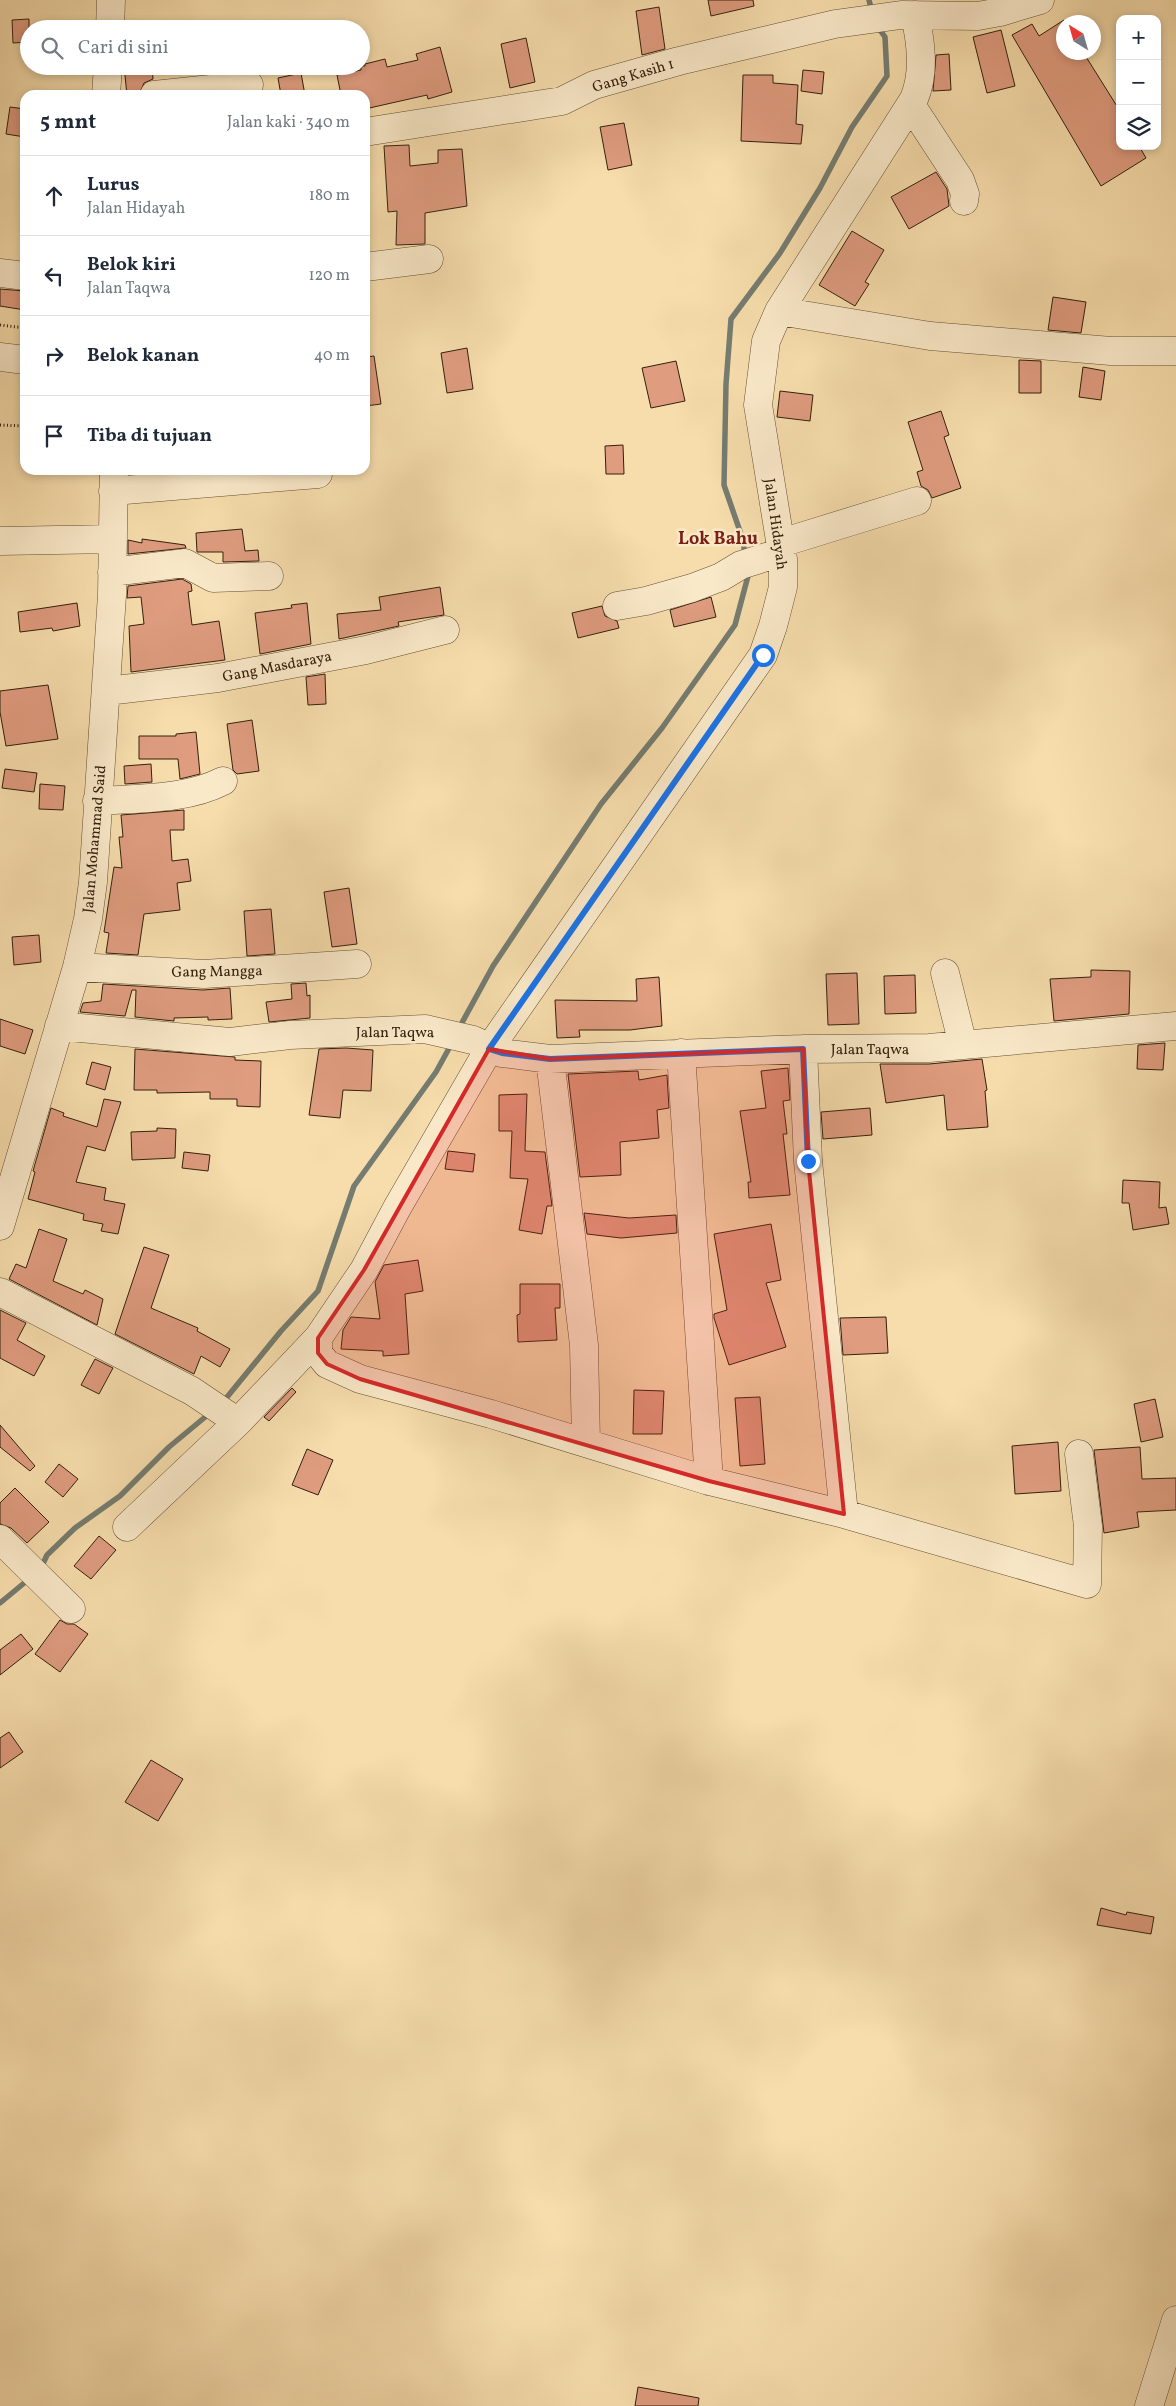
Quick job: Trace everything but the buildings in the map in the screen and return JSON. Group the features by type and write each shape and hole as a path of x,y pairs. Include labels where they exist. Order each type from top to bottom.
{"street":[{"path":"110,20 111,0"},
{"name":"Gang Kasih 1","path":"370,131 562,101 594,85 679,61 835,24 908,15 978,16 1024,2"},
{"name":"Jalan Hidayah","path":"127,1527 232,1418 318,1338 364,1270 481,1044 763,655 783,587 766,555 758,405 766,341 779,312 911,105 918,90 921,55 908,15"},
{"path":"106,90 107,75"},
{"path":"202,90 249,85"},
{"path":"911,105 960,180 965,194 964,201"},
{"path":"370,266 429,259"},
{"path":"0,273 20,275"},
{"path":"779,312 930,336 1111,351 1176,350"},
{"path":"0,357 20,359"},
{"path":"114,480 284,475"},
{"name":"Jalan Mohammad Said","path":"0,1226 77,967 88,919 93,882 97,801 107,691 114,539 114,480"},
{"path":"617,606 692,588 721,577 766,555 918,501"},
{"path":"0,540 114,539"},
{"path":"112,572 185,563 213,578 269,576"},
{"name":"Gang Masdaraya","path":"107,691 218,678 366,650 445,630"},
{"path":"97,801 188,793 210,788 223,780"},
{"name":"Gang Mangga","path":"77,967 204,974 357,964"},
{"path":"945,973 963,1045"},
{"name":"Jalan Taqwa","path":"59,1026 230,1042 290,1035 425,1028 481,1044 502,1053 550,1059 803,1049 929,1048 1176,1026"},
{"path":"803,1049 808,1161 844,1514"},
{"path":"682,1053 709,1481"},
{"path":"550,1059 582,1315 586,1443"},
{"path":"0,1292 192,1391 232,1418"},
{"path":"318,1338 318,1353 327,1364 360,1379 586,1443 709,1481 844,1514 1087,1584 1088,1526 1080,1454"},
{"path":"9,1548 71,1609"},
{"path":"1149,2406 1176,2320"}],"path":[{"path":"0,325 20,327"},
{"path":"0,425 20,426"}],"highlighted area":[{"path":"489,1049 550,1059 803,1049 808,1161 844,1514 709,1481 360,1379 327,1364 318,1353 318,1338 364,1270"}],"waterway":[{"path":"869,0 872,12"},
{"path":"745,556 743,540 724,485 726,384 731,319 780,253 820,188 852,127 887,76 885,37 877,26"},
{"path":"458,1030 493,966 601,804 662,728 735,625 748,576 747,570"},
{"path":"223,1402 281,1331 318,1291 354,1186 436,1072 452,1043"},
{"path":"41,1568 47,1555 75,1528 120,1496 169,1447 210,1413"},
{"path":"0,1603 29,1579"}],"district":[{"name":"Lok Bahu","path":"718,538"}],"route":[{"path":"763,655 628,846 489,1049 502,1053 550,1059 569,1056 803,1049 808,1161"}]}
